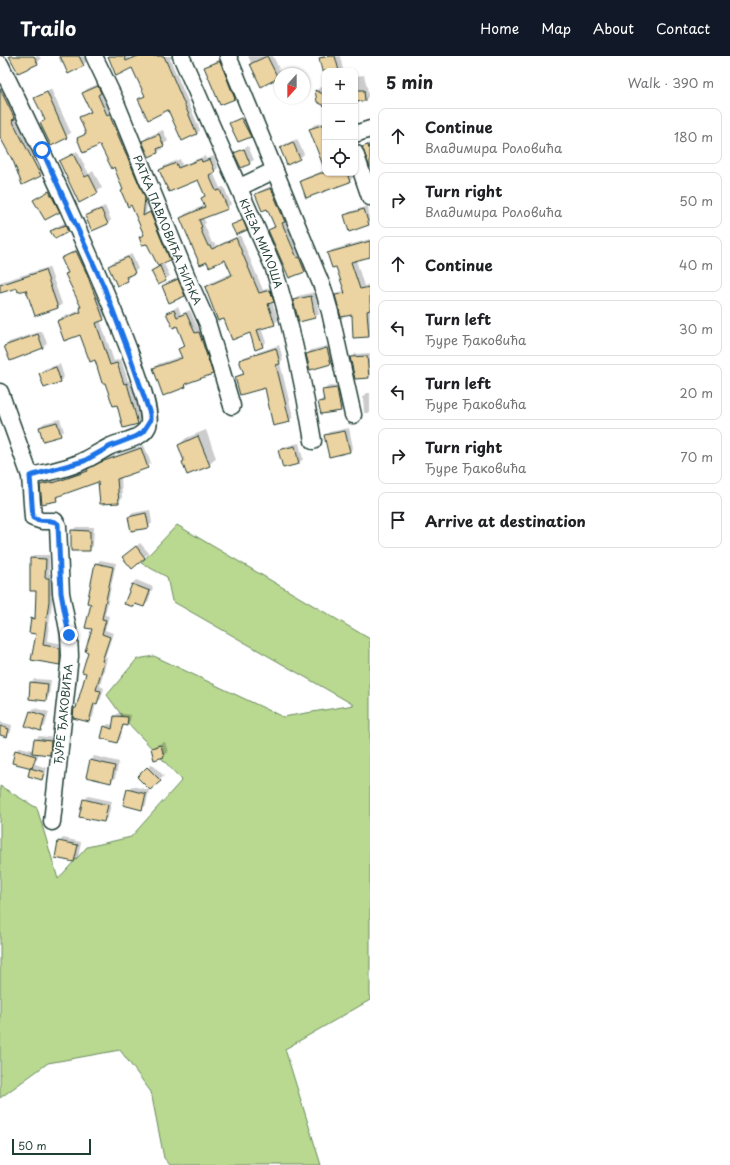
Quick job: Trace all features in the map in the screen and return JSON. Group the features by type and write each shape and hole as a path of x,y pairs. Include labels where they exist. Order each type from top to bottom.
{"street":[{"name":"РАТКА ПАВЛОВИЋА ЋИЋКА","path":"94,56 115,100 187,277 208,322 232,406"},
{"name":"КНЕЗА МИЛОША","path":"181,56 240,187 273,266 282,294 301,372 313,441"},
{"path":"228,56 324,291 353,415"},
{"path":"0,64 42,150 104,287 150,414 148,427 143,432 84,461 30,476"},
{"path":"358,133 370,129"},
{"path":"358,162 370,197"},
{"path":"240,187 275,170"},
{"name":"ЂУРЕ ЂАКОВИЋА","path":"0,392 30,476 33,518 42,521 53,520 58,524 61,593 69,635 70,656 52,822"}],"green space":[{"path":"177,525 370,639 370,1000 285,1049 321,1165 170,1165 164,1158 151,1092 120,1050 48,1063 0,1098 0,786 37,808 58,879 87,847 131,837 182,780 125,720 107,695 137,659 154,656 283,717 354,705 172,601 167,577 141,563"}],"building":[{"path":"9,56 34,56 38,64 18,73"},
{"path":"60,56 79,56 84,66 68,74"},
{"path":"108,56 124,56 126,61 138,56 164,56 197,134 182,141 168,110 148,120 138,99 145,96 132,68 116,76"},
{"path":"267,56 274,70 274,80 261,87 250,64"},
{"path":"335,56 338,68 322,68 322,71 319,58"},
{"path":"220,61 235,99 220,105 204,67"},
{"path":"98,86 101,93 98,95 107,115 109,114 145,198 143,216 150,212 170,260 158,266 147,244 142,245 139,237 144,235 131,205 128,207 121,191 123,190 114,167 112,169 100,145 83,153 77,138 86,134 79,117 91,112 82,93"},
{"path":"0,89 15,119 12,120 41,176 22,185 14,163 0,137"},
{"path":"315,90 322,94 322,104 317,102"},
{"path":"358,90 364,90 365,101 358,102"},
{"path":"47,92 67,138 51,146 40,123 45,120 34,98"},
{"path":"241,118 251,137 238,142 229,123"},
{"path":"322,125 322,163 309,129"},
{"path":"159,134 164,146 157,149 158,153 149,157 142,141"},
{"path":"293,142 300,159 287,165 280,148"},
{"path":"368,145 369,149 370,148 370,168 362,147"},
{"path":"244,149 250,164 241,168 234,153"},
{"path":"73,154 85,177 89,175 98,193 79,203 59,161"},
{"path":"201,159 202,162 210,159 215,172 209,175 216,191 220,190 228,209 199,220 202,227 200,228 208,246 212,249 236,238 259,293 270,290 274,302 268,304 275,325 257,330 263,347 255,350 250,333 232,340 224,319 218,321 205,287 232,275 225,260 209,267 207,262 200,265 180,218 205,207 201,198 205,196 198,180 169,192 159,170 176,163 178,168"},
{"path":"322,173 322,176 348,176 350,182 306,198 300,181"},
{"path":"271,188 285,222 282,223 297,258 299,257 305,272 289,278 268,230 275,227 267,209 262,211 255,194"},
{"path":"49,191 60,212 45,220 33,200"},
{"path":"101,209 108,224 92,231 85,216"},
{"path":"364,209 369,225 349,232 344,215"},
{"path":"243,220 247,230 236,235 231,225"},
{"path":"65,225 68,232 55,239 50,231"},
{"path":"370,241 370,257 351,262 360,289 370,287 370,310 367,311 369,337 353,338 352,315 341,317 335,295 345,293 336,267 332,268 327,253"},
{"path":"76,251 87,274 104,320 96,323 110,365 117,363 124,384 127,383 138,424 123,428 117,405 113,406 105,383 102,383 95,360 90,362 80,335 64,341 57,321 81,312 79,307 81,307 65,274 68,273 61,258"},
{"path":"128,257 135,273 126,277 128,281 117,286 108,266"},
{"path":"160,266 166,281 158,285 151,271"},
{"path":"45,270 58,308 35,316 26,290 18,292 17,288 0,293 0,285"},
{"path":"178,279 185,296 169,303 162,286"},
{"path":"311,296 315,318 299,322 293,300"},
{"path":"174,310 177,317 186,313 195,333 199,332 213,374 185,384 186,387 163,396 153,368 182,358 178,349 185,346 177,326 173,328 166,313"},
{"path":"38,334 43,348 10,361 4,346"},
{"path":"276,348 280,364 276,365 290,422 273,426 265,388 240,395 235,377 244,374 239,360"},
{"path":"327,348 331,364 310,370 306,354"},
{"path":"367,356 369,378 355,379 350,357"},
{"path":"56,367 61,382 44,388 39,373"},
{"path":"337,388 341,411 321,414 318,402 324,401 322,390"},
{"path":"57,422 61,436 43,441 39,427"},
{"path":"345,431 350,452 329,457 324,435"},
{"path":"198,436 210,466 187,475 178,445"},
{"path":"295,446 299,464 283,468 278,450"},
{"path":"141,448 148,468 117,479 119,503 100,504 98,482 56,497 57,501 42,504 40,485 53,483 88,471 87,469 101,462"},
{"path":"146,513 149,528 131,531 128,517"},
{"path":"71,530 90,531 90,551 71,551"},
{"path":"136,546 145,558 132,569 122,557"},
{"path":"30,558 46,559 45,578 49,578 49,601 43,645 60,648 60,665 31,660 36,634 29,633 31,618 35,619 36,591 30,591"},
{"path":"95,563 113,567 102,619 106,620 102,634 110,637 102,661 104,662 96,690 101,691 97,704 94,703 89,722 73,718 74,708 76,708 86,673 82,672 88,652 85,651 92,629 85,628 91,604 87,603"},
{"path":"132,584 150,591 144,607 135,604 134,607 124,604"},
{"path":"30,682 48,684 46,701 29,699"},
{"path":"30,711 45,716 41,731 25,726"},
{"path":"114,716 128,717 127,726 123,725 117,743 101,738 104,726 112,729"},
{"path":"0,726 9,729 7,737 0,735"},
{"path":"34,739 51,741 50,755 32,753"},
{"path":"161,745 164,757 154,760 151,748"},
{"path":"15,750 36,756 32,768 12,763"},
{"path":"90,760 115,766 111,783 86,777"},
{"path":"147,767 161,781 150,790 137,777"},
{"path":"30,768 44,772 42,780 28,776"},
{"path":"127,789 146,794 142,810 123,805"},
{"path":"83,799 108,805 104,822 79,817"},
{"path":"58,841 78,845 74,862 55,858"}],"route":[{"path":"42,150 104,287 150,414 148,427 137,436 111,446 84,461 67,467 30,476 31,513 33,518 42,521 53,520 58,524 61,593 69,635"}]}
